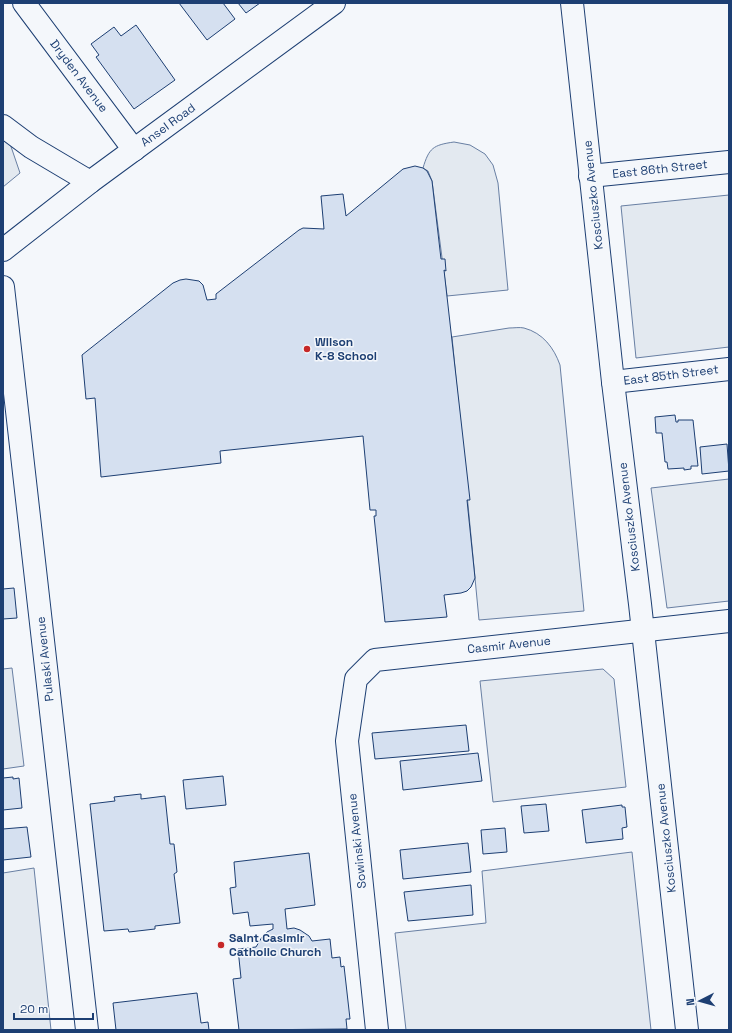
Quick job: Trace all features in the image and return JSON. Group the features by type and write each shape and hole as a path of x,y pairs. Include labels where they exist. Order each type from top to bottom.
{"street":[{"name":"Dryden Avenue","path":"24,3 134,150"},
{"name":"Ansel Road","path":"3,250 90,182 334,3"},
{"name":"Kosciuszko Avenue","path":"572,3 613,382 687,1030"},
{"path":"3,126 32,147 90,182"},
{"name":"East 86th Street","path":"590,176 729,162"},
{"name":"Pulaski Avenue","path":"3,287 87,1030"},
{"name":"East 85th Street","path":"613,382 729,369"},
{"name":"Casmir Avenue","path":"375,660 729,621"},
{"name":"Sowinski Avenue","path":"375,660 356,679 347,741 377,1030"}],"shaded area":[{"path":"3,123 20,173 3,187"},
{"path":"454,142 470,145 485,154 493,165 498,183 508,290 447,296 432,181 428,171 423,168 427,156 433,149 437,146"},
{"path":"729,195 729,347 636,358 621,206"},
{"path":"509,328 524,328 531,330 542,337 555,353 560,365 584,611 479,620 452,337"},
{"path":"729,479 729,601 667,608 651,488"},
{"path":"12,668 24,766 3,769 3,669"},
{"path":"603,669 614,679 626,787 493,802 480,681"},
{"path":"632,852 651,1030 406,1030 395,933 486,923 482,871"},
{"path":"34,868 51,1030 3,1030 3,873"}],"building":[{"path":"179,3 223,3 235,19 207,40"},
{"path":"238,3 260,3 246,13"},
{"path":"136,25 175,80 134,109 96,57 99,55 91,44 114,27 121,36"},
{"path":"415,166 423,168 427,171 432,181 441,259 445,259 446,271 444,270 470,500 467,500 475,578 471,587 467,591 444,595 447,617 385,622 374,516 376,516 376,510 370,510 363,436 220,451 221,463 101,477 95,398 86,399 82,355 173,283 186,279 199,281 203,285 207,300 216,299 216,294 299,230 303,228 324,229 321,196 343,194 346,216 403,169"},
{"path":"675,415 676,422 678,422 678,420 693,420 698,466 691,466 691,469 668,469 667,462 665,462 662,433 656,433 655,417"},
{"path":"727,444 729,471 702,474 700,447"},
{"path":"14,588 17,618 3,619 3,589"},
{"path":"466,725 469,751 375,759 372,733"},
{"path":"478,753 482,781 403,790 400,761"},
{"path":"223,776 226,805 186,809 183,780"},
{"path":"13,777 13,779 19,778 22,808 3,810 3,778"},
{"path":"141,794 141,799 165,796 170,844 174,844 177,872 174,874 180,923 155,926 155,929 129,932 128,929 104,931 90,804 115,801 114,797"},
{"path":"546,804 549,831 524,833 521,806"},
{"path":"622,805 622,807 625,807 627,827 622,828 623,839 586,843 582,810"},
{"path":"27,827 31,857 3,860 3,829"},
{"path":"505,828 507,852 483,854 481,830"},
{"path":"468,843 471,872 403,879 400,850"},
{"path":"309,853 315,905 285,909 287,929 294,928 300,930 309,936 312,941 330,939 332,958 340,957 341,967 344,966 350,1019 346,1019 347,1029 239,1030 233,979 241,978 238,949 256,947 262,937 273,929 273,924 250,926 248,912 233,914 230,888 236,887 234,862"},
{"path":"471,885 473,915 408,921 404,892"},
{"path":"197,993 201,1023 208,1022 209,1030 116,1030 113,1003"}],"place":[{"name":"Wilson K-8 School","path":"307,349"},
{"name":"Saint Casimir Catholic Church","path":"221,945"}]}
